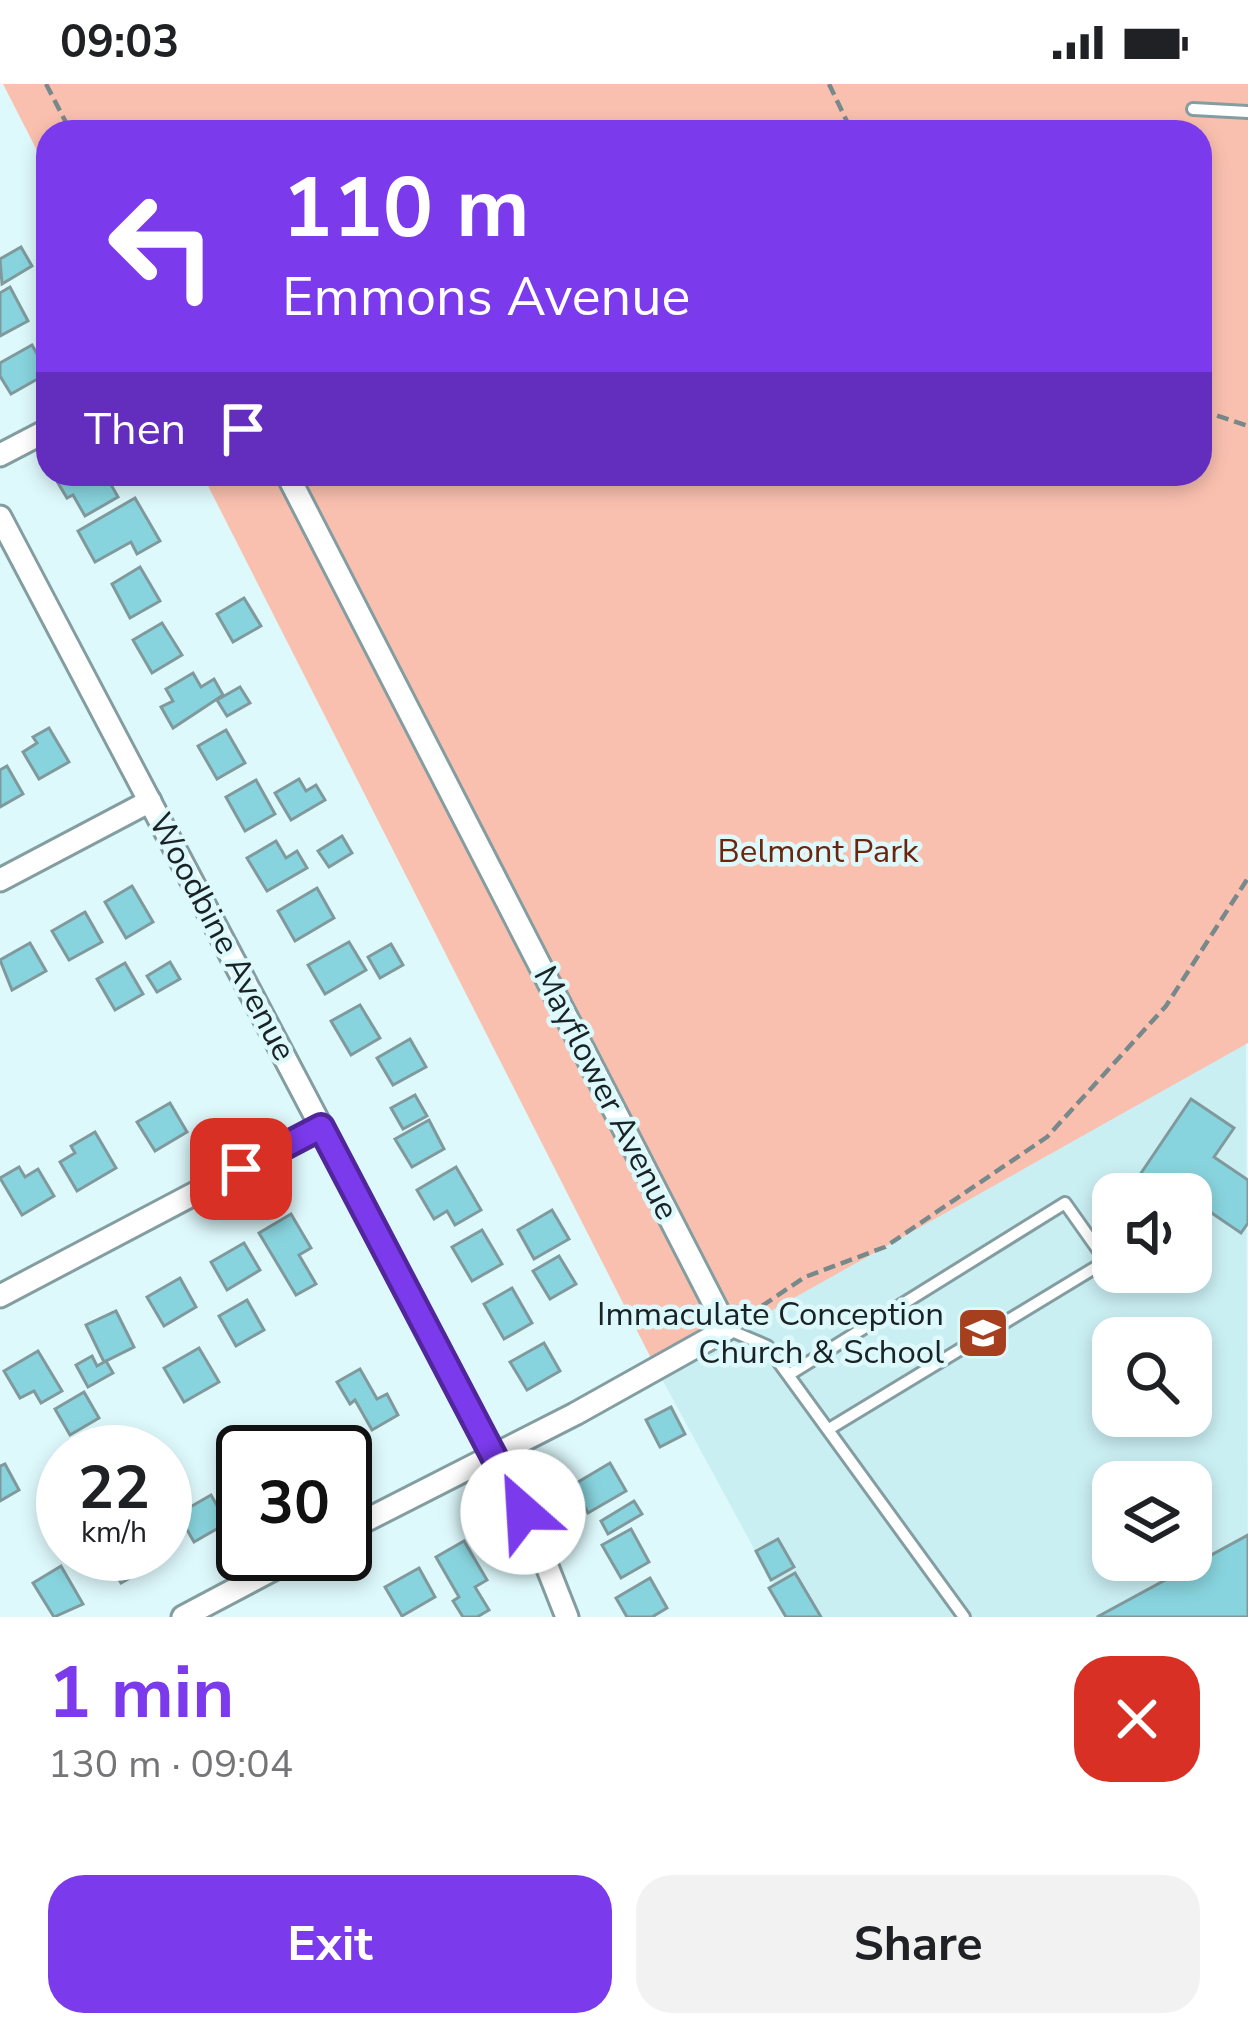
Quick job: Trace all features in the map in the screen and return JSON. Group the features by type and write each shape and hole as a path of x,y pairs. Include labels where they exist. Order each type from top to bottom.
{"street":[{"path":"0,455 36,436"},
{"name":"Mayflower Avenue","path":"293,486 727,1328"},
{"name":"Woodbine Avenue","path":"0,517 494,1455 537,1541 567,1617"},
{"path":"0,880 150,801"},
{"path":"0,1296 321,1127"},
{"path":"372,1518 727,1328"},
{"path":"183,1617 251,1581"}],"lane":[{"path":"1193,109 1248,112"},
{"path":"790,1374 1065,1203 1106,1262 829,1429"},
{"path":"727,1328 767,1346 790,1374 964,1617"}],"path":[{"path":"46,84 65,120"},
{"path":"829,84 846,120"},
{"path":"1212,414 1248,426"},
{"path":"727,1328 805,1277 885,1246 1047,1138 1166,1006 1248,878"}],"shaded area":[{"name":"Immaculate Conception Church & School","path":"1246,1042 1248,1617 791,1617 657,1370"}],"green space":[{"name":"Belmont Park","path":"3,84 1248,84 1248,1043 657,1370 208,486 1212,486 1212,120 36,120 36,149"}],"building":[{"path":"21,247 32,266 2,284 0,259"},
{"path":"10,287 28,321 0,336 0,293"},
{"path":"32,345 36,380 11,394 0,376 0,363"},
{"path":"60,486 112,486 118,497 85,516 73,495 67,498"},
{"path":"135,498 160,541 137,554 131,542 95,562 78,531"},
{"path":"140,567 160,601 130,618 112,584"},
{"path":"244,598 261,626 233,642 217,614"},
{"path":"162,623 182,655 152,673 133,640"},
{"path":"193,673 201,687 214,679 223,695 173,728 161,707 173,701 166,689"},
{"path":"240,687 250,703 227,716 217,700"},
{"path":"49,728 69,762 39,779 23,752 37,743 33,737"},
{"path":"226,730 245,763 217,779 198,746"},
{"path":"7,766 23,794 0,807 0,770"},
{"path":"299,779 306,791 316,785 325,800 291,820 275,793"},
{"path":"256,780 275,814 245,831 226,797"},
{"path":"342,836 352,853 329,867 318,851"},
{"path":"276,841 286,858 297,851 307,868 267,891 247,858"},
{"path":"132,886 153,922 126,938 105,902"},
{"path":"317,888 334,918 295,941 278,911"},
{"path":"85,912 102,942 69,960 52,931"},
{"path":"349,942 366,970 325,994 308,965"},
{"path":"30,943 46,971 12,990 0,960"},
{"path":"391,944 403,965 380,978 368,957"},
{"path":"170,962 180,979 157,992 147,976"},
{"path":"125,963 143,994 115,1010 97,979"},
{"path":"360,1005 380,1038 351,1055 331,1021"},
{"path":"410,1039 426,1067 393,1085 377,1058"},
{"path":"415,1095 427,1116 403,1129 391,1108"},
{"path":"1191,1099 1234,1128 1214,1157 1248,1180 1248,1223 1241,1233 1212,1213 1212,1173 1141,1173"},
{"path":"170,1103 187,1132 155,1151 137,1122"},
{"path":"429,1120 444,1149 412,1167 395,1139"},
{"path":"95,1132 116,1168 77,1191 60,1162 75,1153 71,1146"},
{"path":"19,1167 25,1177 38,1169 54,1196 22,1215 0,1178"},
{"path":"456,1167 481,1210 455,1225 447,1211 434,1219 417,1190"},
{"path":"552,1210 569,1239 534,1259 518,1230"},
{"path":"291,1214 311,1248 299,1255 316,1284 296,1295 259,1233"},
{"path":"482,1230 502,1264 472,1281 452,1247"},
{"path":"244,1243 260,1270 227,1290 211,1262"},
{"path":"559,1256 576,1284 550,1299 533,1271"},
{"path":"180,1278 196,1307 164,1326 147,1297"},
{"path":"512,1288 532,1323 504,1339 484,1304"},
{"path":"247,1300 264,1330 236,1346 219,1316"},
{"path":"116,1311 134,1347 104,1362 86,1325"},
{"path":"544,1343 560,1371 527,1390 510,1362"},
{"path":"199,1348 219,1382 184,1402 164,1368"},
{"path":"38,1351 62,1391 41,1403 34,1391 20,1398 4,1371"},
{"path":"92,1356 97,1366 106,1361 113,1373 88,1387 76,1365"},
{"path":"360,1369 377,1399 387,1394 398,1415 372,1430 355,1400 350,1404 337,1382"},
{"path":"84,1392 99,1418 87,1425 64,1425 55,1409"},
{"path":"671,1407 685,1434 660,1447 646,1420"},
{"path":"610,1463 626,1491 588,1513 573,1485"},
{"path":"5,1464 19,1490 0,1501 0,1466"},
{"path":"211,1495 216,1504 216,1529 194,1542 192,1538 192,1506"},
{"path":"634,1501 642,1514 608,1534 601,1521"},
{"path":"631,1529 649,1562 621,1578 602,1545"},
{"path":"1248,1535 1248,1617 1097,1617 1163,1581 1212,1581 1212,1555"},
{"path":"778,1539 794,1567 771,1580 756,1551"},
{"path":"464,1541 487,1580 475,1587 489,1610 477,1617 463,1617 453,1601 459,1597 436,1557"},
{"path":"419,1568 435,1597 402,1616 385,1587"},
{"path":"795,1573 821,1617 786,1617 769,1588"},
{"path":"650,1578 667,1608 652,1617 627,1617 616,1598"},
{"path":"70,1581 83,1604 54,1617 33,1583"}],"place":[{"name":"Immaculate Conception Church & School","path":"983,1333"}],"route":[{"path":"241,1169 321,1127 523,1512"}]}
